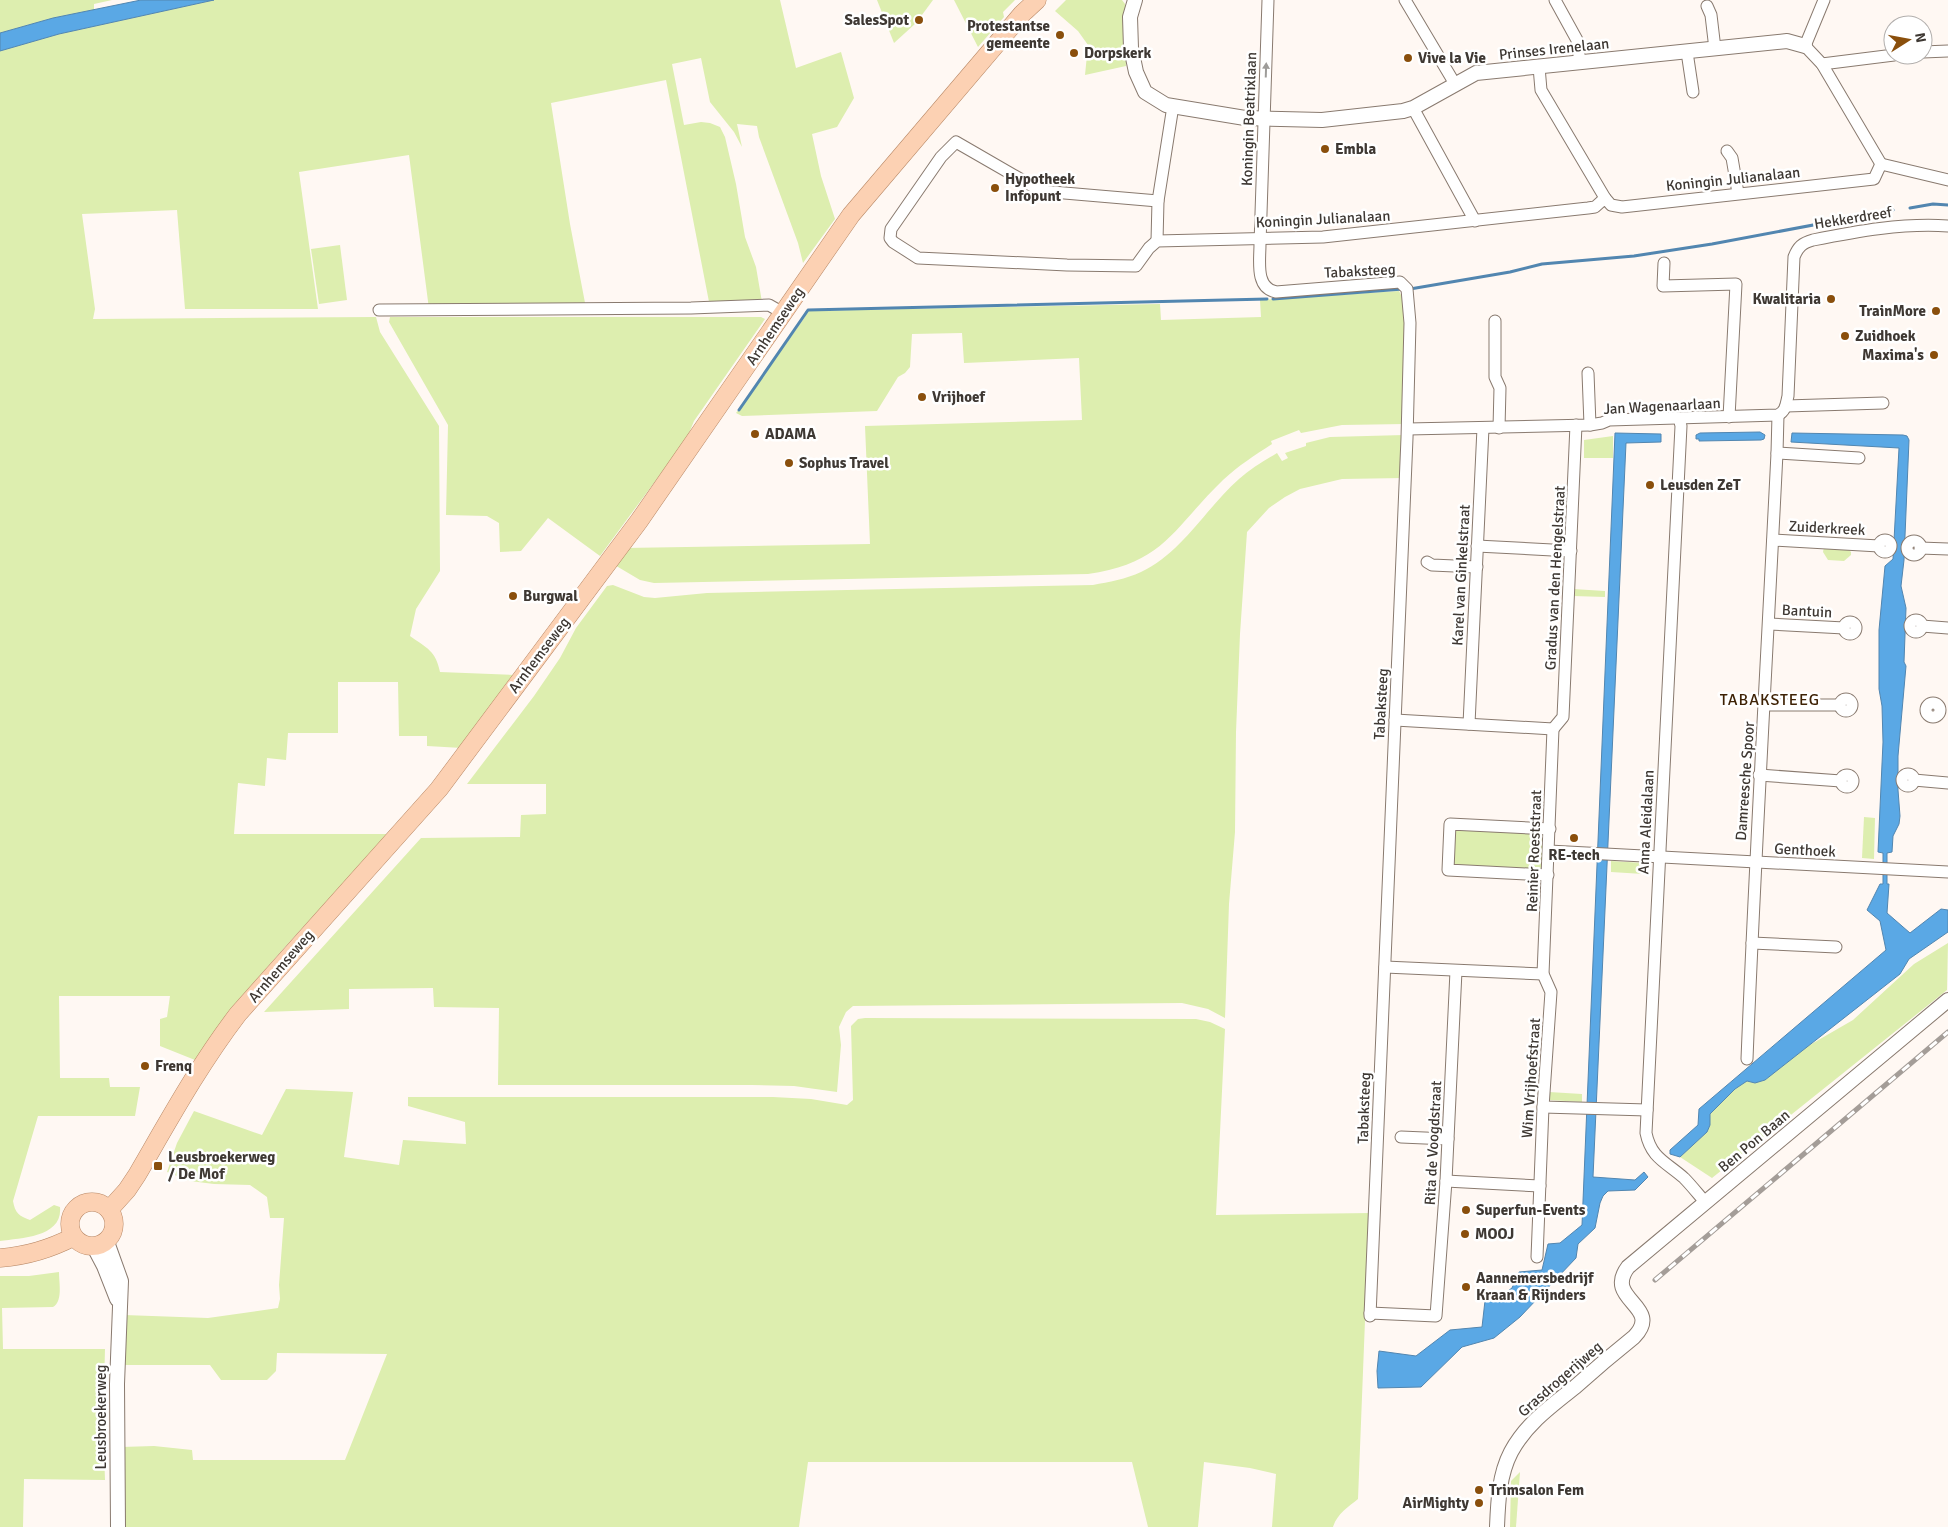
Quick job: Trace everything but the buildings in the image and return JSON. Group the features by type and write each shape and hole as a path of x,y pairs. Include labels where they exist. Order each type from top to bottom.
{"main road":[{"name":"Arnhemseweg","path":"109,1210 127,1190 191,1080 216,1043 244,1008 439,789 638,521 851,215 940,108 1022,14 1037,0"},
{"path":"92,1202 101,1204 109,1210 114,1219 114,1229 100,1244 84,1246 73,1237 70,1221 71,1216 78,1207 92,1202"},
{"path":"0,1258 18,1257 40,1251 73,1237"}],"street":[{"name":"Prinses Irenelaan","path":"1135,0 1130,17 1131,48 1136,72 1145,92 1160,102 1173,106 1245,118 1322,120 1413,108 1476,73 1787,41 1805,46"},
{"name":"Koningin Beatrixlaan","path":"1260,238 1268,0"},
{"path":"1405,0 1455,84"},
{"path":"1555,0 1577,40 1580,62"},
{"path":"1824,0 1805,46 1822,64 1881,164 1948,180"},
{"path":"1707,6 1711,14 1715,49"},
{"path":"1933,52 1948,51"},
{"path":"1687,52 1692,92"},
{"path":"1822,64 1883,56"},
{"path":"1539,67 1541,90 1606,198"},
{"path":"1158,201 1042,191 956,142 941,157 891,229 890,238 893,242 918,258 1067,265 1136,266 1149,248 1157,241 1158,201 1173,106"},
{"path":"1413,108 1475,221"},
{"path":"1727,151 1732,158 1738,194"},
{"name":"Koningin Julianalaan","path":"1157,241 1323,237 1588,208 1595,207 1606,198 1612,205 1622,207 1874,179 1881,164"},
{"name":"Hekkerdreef","path":"1786,406 1792,279 1794,257 1797,248 1805,242 1872,228 1922,224 1948,226"},
{"name":"Tabaksteeg","path":"1260,238 1261,280 1264,286 1272,291 1398,282 1404,284 1408,296 1410,323 1408,430 1370,1315 1436,1316"},
{"path":"1664,263 1663,286 1736,284 1729,417"},
{"path":"379,310 691,308 769,305 783,313"},
{"path":"1495,321 1496,377 1500,388 1500,428"},
{"path":"1588,373 1590,425"},
{"path":"1778,415 1786,406 1883,403"},
{"name":"Jan Wagenaarlaan","path":"1408,430 1590,425 1609,420 1778,415"},
{"name":"Damreesche Spoor","path":"1747,1059 1759,775 1765,705 1778,415"},
{"name":"Anna Aleidalaan","path":"1679,418 1681,426 1646,1133 1654,1153 1667,1166 1686,1180 1705,1202"},
{"name":"Gradus van den Hengelstraat","path":"1553,729 1563,717 1576,425"},
{"name":"Karel van Ginkelstraat","path":"1469,724 1483,428"},
{"path":"1777,453 1859,458"},
{"name":"Zuiderkreek","path":"1773,540 1879,546"},
{"path":"1477,546 1571,551"},
{"path":"1920,548 1948,549"},
{"path":"1427,562 1432,565 1476,566"},
{"name":"Bantuin","path":"1769,624 1844,628"},
{"path":"1922,626 1948,628"},
{"path":"1765,705 1840,705"},
{"path":"1395,720 1553,729"},
{"name":"Reinier Roeststraat","path":"1543,974 1553,729"},
{"path":"1759,775 1841,781"},
{"path":"1914,780 1948,783"},
{"path":"1548,875 1448,870 1450,824 1550,828"},
{"name":"Genthoek","path":"1549,851 1948,872"},
{"path":"1752,944 1836,947"},
{"path":"1385,968 1543,974"},
{"name":"Rita de Voogdstraat","path":"1436,1316 1446,1181 1456,971"},
{"name":"Wim Vrijhoefstraat","path":"1536,1257 1543,1107 1552,992 1543,974"},
{"name":"Ben Pon Baan","path":"1644,1321 1641,1312 1623,1291 1621,1284 1625,1271 1948,1000"},
{"path":"1543,1107 1647,1110"},
{"path":"1401,1137 1448,1139"},
{"path":"1446,1181 1540,1186"},
{"name":"Leusbroekerweg","path":"100,1244 119,1306 118,1527"},
{"name":"Grasdrogerijweg","path":"1497,1527 1499,1498 1504,1470 1511,1453 1523,1433 1544,1412 1634,1337 1640,1331 1644,1321"}],"green space":[{"path":"0,0 112,0 94,4 94,10 53,18 0,33"},
{"path":"214,0 780,0 796,68 841,52 854,98 837,127 812,134 821,176 835,219 803,263 798,243 759,137 757,126 737,124 742,147 734,132 710,102 701,58 672,64 684,125 701,122 710,123 720,127 725,137 736,184 745,237 756,267 763,308 710,307 666,80 551,103 570,224 586,308 429,309 409,155 299,172 318,309 185,309 177,210 82,214 95,309 93,319 376,317 380,332 439,426 440,571 416,609 410,636 426,647 433,655 440,672 517,675 462,748 427,746 427,736 399,736 398,682 338,682 338,733 288,733 286,760 267,758 265,786 238,783 234,834 390,834 264,971 217,1029 195,1060 160,1046 160,1019 167,1017 170,996 59,996 60,1078 109,1078 110,1087 140,1087 135,1116 38,1116 13,1201 18,1214 30,1220 54,1205 60,1207 59,1217 55,1225 39,1234 0,1241 0,51 59,34"},
{"path":"877,0 933,0 916,23 894,43"},
{"path":"954,0 1015,0 1003,12 1004,17 978,47"},
{"path":"1066,0 1122,0 1125,4 1126,66 1085,75 1088,45 1078,31 1055,11"},
{"path":"340,245 347,300 319,304 311,249"},
{"path":"1399,291 1404,301 1407,316 1405,424 1342,425 1301,433 1299,430 1271,441 1272,444 1223,480 1166,541 1135,561 1114,569 1088,574 654,583 640,580 613,564 624,548 870,544 865,426 1082,420 1079,358 964,363 962,333 912,334 910,367 898,377 877,411 742,416 736,413 805,317 805,311 1160,304 1161,320 1261,317 1260,300"},
{"path":"390,317 761,317 765,319 694,421 687,438 600,556 548,518 521,551 500,552 499,523 487,516 446,515 448,425 389,322"},
{"path":"1404,435 1403,478 1342,479 1300,489 1269,508 1247,532 1240,634 1236,732 1235,832 1229,904 1225,1018 1208,1009 1182,1003 853,1006 846,1012 839,1027 841,1045 837,1092 794,1086 752,1085 498,1085 499,1008 434,1007 433,988 349,989 349,1009 264,1012 421,838 520,837 521,815 546,814 546,784 467,784 534,696 560,658 576,628 607,586 613,585 644,597 655,598 707,593 1099,584 1129,577 1156,563 1182,542 1239,479 1252,468 1277,453 1282,461 1288,458 1285,453 1306,446 1306,443 1330,437"},
{"path":"1613,436 1613,458 1584,458 1584,440"},
{"path":"1824,547 1848,549 1851,555 1844,561 1828,560 1823,552"},
{"path":"1573,589 1605,591 1605,597 1573,596"},
{"path":"1864,817 1875,818 1874,859 1862,858"},
{"path":"1444,827 1546,831 1544,874 1443,869"},
{"path":"1611,861 1644,863 1643,874 1611,872"},
{"path":"1948,943 1947,990 1712,1178 1680,1157 1707,1132 1710,1125 1710,1114 1735,1089 1747,1081 1755,1083 1765,1080 1808,1046 1853,1020 1914,964"},
{"path":"858,1019 1196,1019 1210,1022 1225,1029 1216,1215 1372,1213 1368,1244 1358,1499 1340,1515 1333,1527 1272,1527 1276,1474 1250,1468 1204,1462 1198,1527 1148,1527 1132,1462 808,1462 799,1527 124,1527 121,1447 154,1446 192,1450 193,1460 345,1460 387,1354 277,1353 276,1371 267,1380 221,1380 210,1365 122,1365 124,1315 208,1318 278,1308 284,1218 270,1218 267,1197 250,1185 190,1181 167,1172 177,1143 194,1111 262,1135 286,1089 353,1092 344,1157 399,1165 403,1140 466,1144 465,1122 408,1106 408,1097 773,1097 811,1099 847,1105 853,1100 851,1026"},
{"path":"1549,1092 1582,1094 1582,1102 1549,1100"},
{"path":"59,1272 59,1296 58,1301 53,1307 2,1308 3,1349 105,1349 103,1425 105,1480 24,1479 23,1527 0,1527 0,1276 29,1276"},
{"path":"1520,1472 1516,1527 1510,1527 1511,1481"}],"water":[{"path":"141,0 214,0 59,34 0,51 0,33 53,18"},
{"path":"1760,432 1765,435 1764,439 1761,440 1699,441 1699,439 1696,439 1696,435 1700,433"},
{"path":"1615,433 1661,434 1661,442 1626,443 1593,1177 1635,1180 1644,1172 1648,1177 1635,1190 1608,1191 1603,1196 1595,1228 1578,1244 1576,1258 1520,1317 1494,1338 1462,1347 1421,1387 1378,1388 1379,1351 1416,1356 1450,1330 1482,1327 1486,1292 1505,1293 1512,1288 1519,1272 1542,1270 1548,1244 1560,1243 1582,1225"},
{"path":"1792,433 1903,435 1907,436 1909,440 1904,560 1901,586 1906,608 1904,662 1906,666 1898,756 1900,816 1899,824 1893,836 1892,852 1887,853 1887,884 1889,884 1887,913 1910,933 1941,909 1948,910 1948,932 1909,959 1900,974 1765,1080 1755,1083 1747,1081 1735,1089 1710,1114 1710,1125 1707,1132 1680,1157 1670,1154 1670,1150 1698,1125 1699,1109 1886,950 1880,921 1867,910 1880,884 1883,884 1883,853 1878,852 1883,742 1882,706 1879,689 1879,630 1885,566 1893,559 1899,448 1791,442"}],"waterway":[{"path":"1910,208 1933,204 1948,205"},
{"path":"1410,289 1510,272 1542,264 1634,256 1712,244 1893,210"},
{"path":"1273,299 1403,289"},
{"path":"739,410 808,310 1267,299"}],"railway":[{"path":"1655,1280 1948,1032"}],"place":[{"name":"SalesSpot","path":"919,20"},
{"name":"Protestantse gemeente","path":"1060,35"},
{"name":"Dorpskerk","path":"1074,53"},
{"name":"Vive la Vie","path":"1408,58"},
{"name":"Embla","path":"1325,149"},
{"name":"Hypotheek Infopunt","path":"995,188"},
{"name":"Kwalitaria","path":"1831,299"},
{"name":"TrainMore","path":"1936,311"},
{"name":"Zuidhoek","path":"1845,336"},
{"name":"Maxima's","path":"1934,355"},
{"name":"Vrijhoef","path":"922,397"},
{"name":"ADAMA","path":"755,434"},
{"name":"Sophus Travel","path":"789,463"},
{"name":"Leusden ZeT","path":"1650,485"},
{"name":"Burgwal","path":"513,596"},
{"name":"RE-tech","path":"1574,838"},
{"name":"Frenq","path":"145,1066"},
{"name":"Leusbroekerweg / De Mof","path":"158,1166"},
{"name":"Superfun-Events","path":"1466,1210"},
{"name":"MOOJ","path":"1465,1234"},
{"name":"Aannemersbedrijf Kraan & Rijnders","path":"1466,1287"},
{"name":"Trimsalon Fem","path":"1479,1490"},
{"name":"AirMighty","path":"1479,1503"}],"district":[{"name":"TABAKSTEEG","path":"1770,699"}]}
